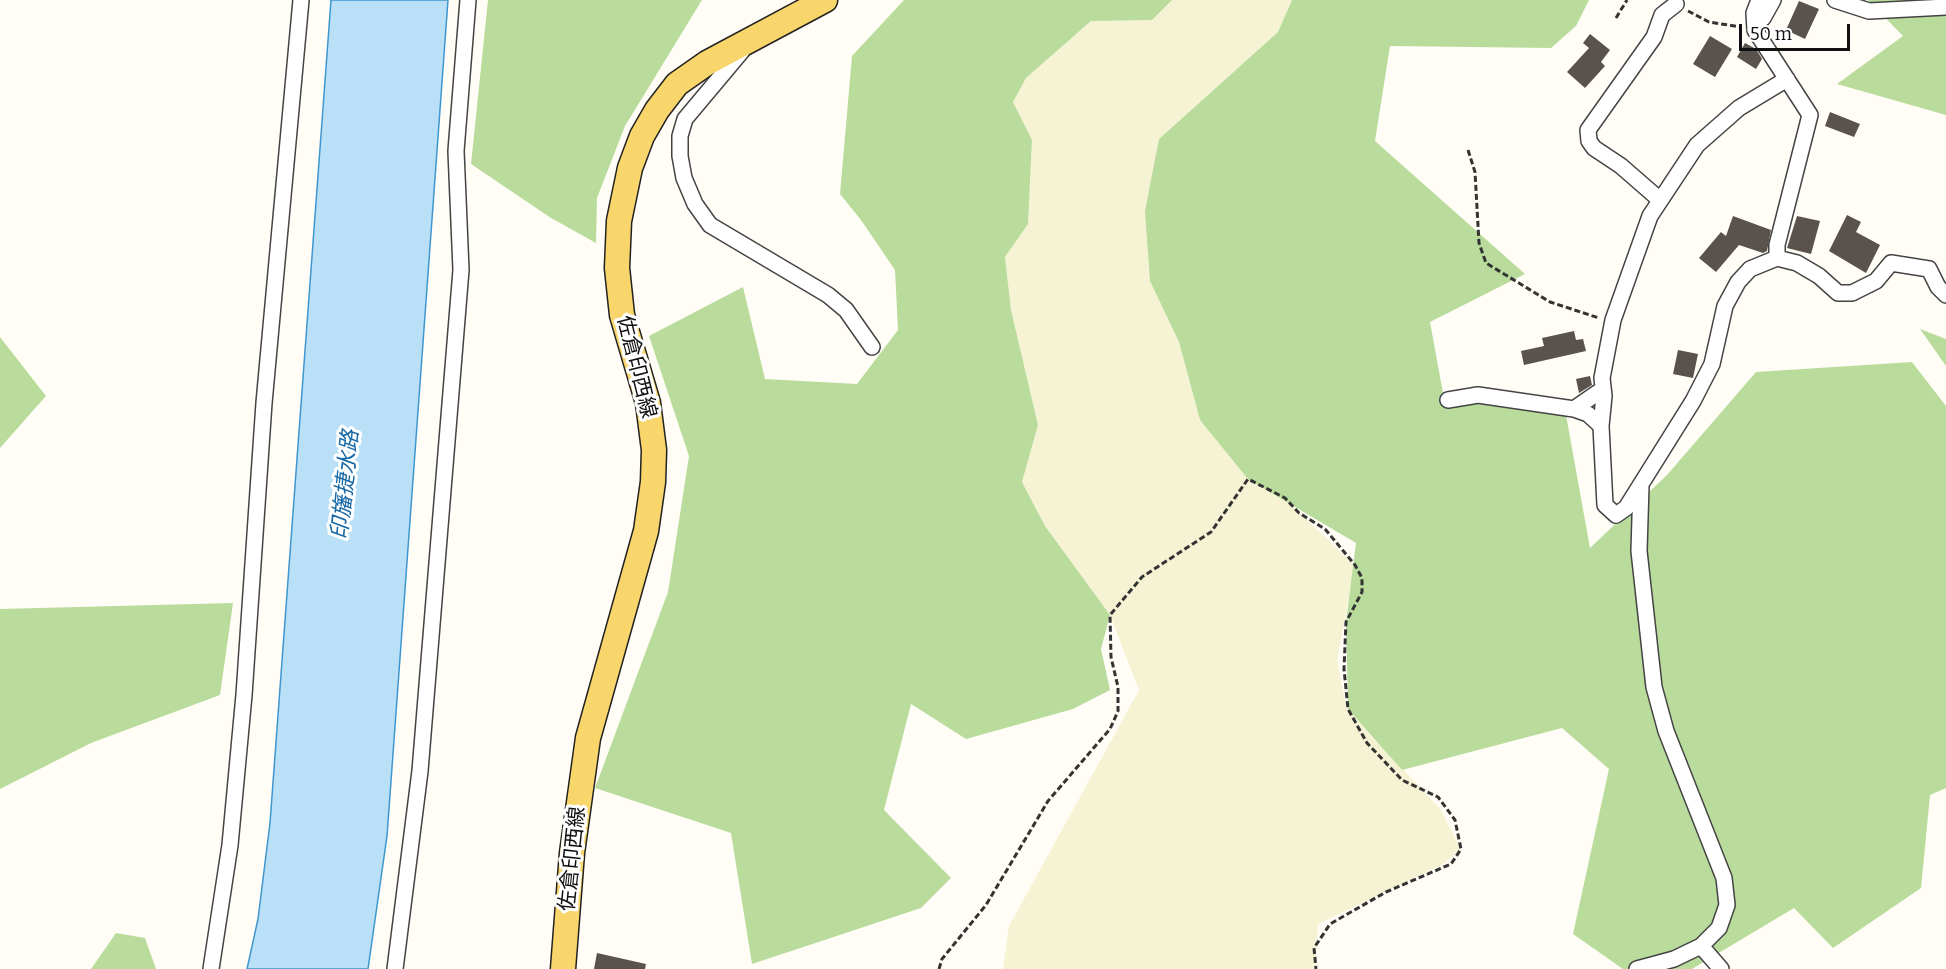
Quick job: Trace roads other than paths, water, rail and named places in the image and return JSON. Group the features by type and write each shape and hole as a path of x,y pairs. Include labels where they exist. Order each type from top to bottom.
{"main road":[{"name":"佐倉印西線","path":"563,969 572,853 588,738 646,531 653,482 654,450 648,403 622,315 616,268 621,210 630,168 642,136 657,110 677,84 707,63 825,0"}],"street":[{"path":"211,969 230,845 264,403 301,0"},
{"path":"395,969 420,771 461,270 456,151 468,0"},
{"path":"1759,0 1754,13 1755,30 1810,115 1777,245 1777,258"},
{"path":"1755,24 1763,18 1773,0"},
{"path":"1835,0 1869,10 1946,7"},
{"path":"1660,200 1621,166 1594,148 1589,141 1588,130 1654,37 1662,15 1676,4"},
{"path":"754,38 695,104 685,119 680,136 684,178 695,204 710,225 828,295 846,310 872,347"},
{"path":"1787,79 1739,108 1697,145 1650,216 1628,272 1613,320 1602,378 1601,426 1605,505 1616,515 1626,508 1693,401 1712,364 1725,306 1738,282 1750,270 1777,258 1797,263 1819,276 1838,293 1852,293 1876,281 1891,263 1929,270 1938,287 1946,295"},
{"path":"1574,409 1603,389"},
{"path":"1448,400 1478,395 1574,409 1588,414 1601,426"},
{"path":"1637,969 1674,959 1701,946 1719,928 1727,905 1724,878 1666,731 1654,687 1639,551 1642,482"},
{"path":"1701,946 1721,969"}],"water":[{"name":"印旛捷水路","path":"331,0 448,0 387,836 368,969 247,969 258,919 270,823"}]}
